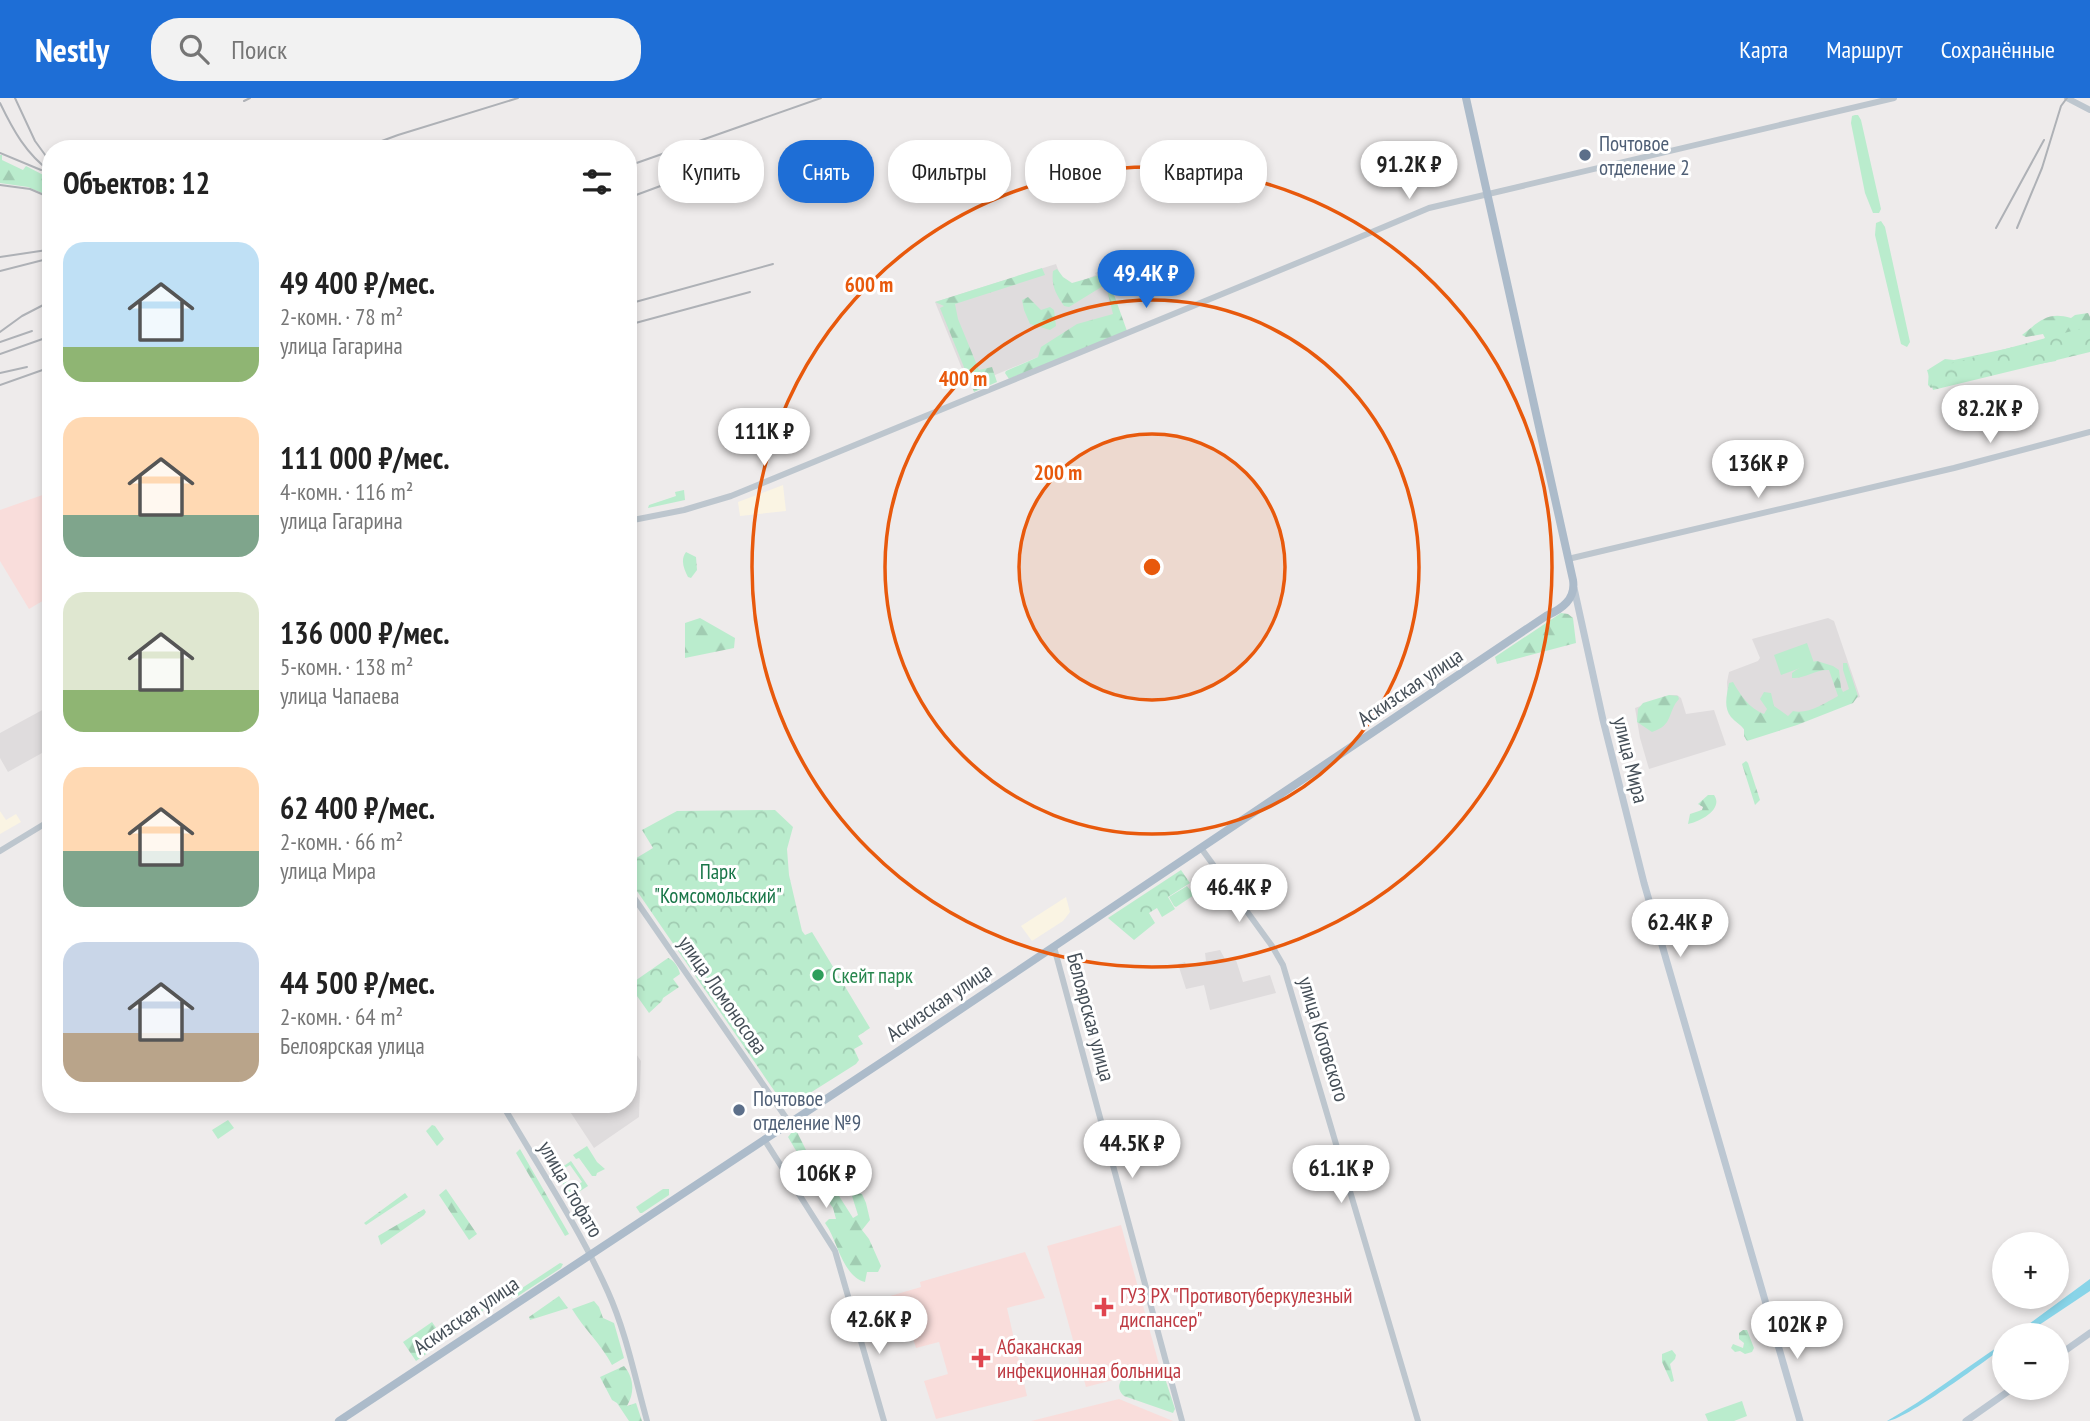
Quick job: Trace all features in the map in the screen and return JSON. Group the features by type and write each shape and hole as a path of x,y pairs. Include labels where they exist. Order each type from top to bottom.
{"main road":[{"name":"улица Мира","path":"1468,99 1603,720 1644,883 1800,1421"},
{"path":"1557,611 1570,599 1574,587"},
{"path":"1557,611 1573,609 1580,613"},
{"name":"Аскизская улица","path":"339,1421 1557,611"},
{"path":"2069,1348 2090,1333"},
{"path":"1966,1421 1996,1400"}],"street":[{"path":"1849,98 1852,107"},
{"path":"637,519 684,510 743,491 1429,208 1894,98"},
{"path":"2067,98 2090,110"},
{"path":"1568,559 1954,468 2090,432"},
{"path":"0,851 42,825"},
{"name":"улица Котовского","path":"1201,848 1283,965 1418,1421"},
{"name":"улица Ломоносова","path":"637,902 789,1122"},
{"name":"Белоярская улица","path":"1054,947 1182,1421"},
{"name":"улица Стофато","path":"507,1113 589,1254 616,1314 647,1421"},
{"path":"764,1139 835,1251 884,1421"}],"shaded area":[{"path":"1056,264 1065,288 1105,269 1121,322 969,386 935,302"},
{"path":"783,485 786,511 740,516 738,502"},
{"path":"42,495 42,601 29,609 0,561 0,510"},
{"path":"1828,618 1834,621 1860,697 1749,738 1728,703 1729,672 1758,661 1760,658 1752,639"},
{"path":"1671,695 1681,698 1686,714 1714,710 1726,745 1649,769 1635,708"},
{"path":"42,710 42,753 8,772 0,758 0,733"},
{"path":"0,811 6,820 16,814 21,822 0,834"},
{"path":"1066,897 1070,912 1063,921 1032,941 1021,926"},
{"path":"1220,950 1226,961 1236,960 1243,982 1270,975 1276,993 1210,1010 1204,985 1186,989 1178,964 1185,962 1187,967 1206,961 1205,953"},
{"path":"637,1055 641,1061 639,1117 594,1148 571,1113 637,1113"},
{"name":"ГУЗ РХ \"Противотуберкулезный диспансер\"","path":"1121,1225 1160,1368 1086,1387 1047,1246"},
{"path":"1025,1252 1045,1298 1007,1308 1027,1396 936,1419 924,1381 948,1374 939,1342 916,1348 912,1335 891,1340 880,1299 921,1287 920,1282"},
{"path":"1119,1399 1173,1421 1031,1421"}],"green space":[{"path":"1858,115 1881,209 1879,213 1873,213 1865,193 1851,123 1852,116"},
{"path":"2,155 2,160 23,170 26,166 42,174 42,193 28,187 0,183"},
{"path":"1881,221 1885,227 1910,342 1907,347 1901,344 1875,235 1876,223"},
{"path":"1042,268 1045,275 955,304 958,319 979,370 992,367 997,382 974,392 940,308 944,306 935,302"},
{"path":"1057,269 1072,283 1100,275 1103,286 1069,307 1064,306 1053,286 1053,271"},
{"path":"1112,289 1127,331 1009,379 1006,371 1038,357 1041,347 1077,324 1113,314 1107,290"},
{"path":"1028,297 1041,310 1050,307 1054,310 1056,326 1050,330 1030,324 1022,300"},
{"path":"2088,313 2090,342 2059,353 2056,361 1941,381 1931,388 1928,385 1929,369 1945,359 1954,360 2042,341 2045,338 2043,334 2026,337 2022,335 2049,317 2071,318"},
{"path":"2090,328 2090,352 1933,390 1927,370"},
{"path":"684,490 685,500 648,508 649,505 676,496 675,492"},
{"path":"686,552 696,557 697,570 691,578 683,565"},
{"path":"1561,613 1573,618 1576,643 1497,664 1495,657"},
{"path":"700,618 735,638 734,648 685,658 685,623"},
{"path":"1807,643 1814,663 1781,675 1774,655"},
{"path":"1817,661 1839,670 1843,692 1849,689 1843,670 1843,663 1847,663 1858,696 1853,703 1747,741 1744,729 1731,717 1727,709 1729,683 1733,682 1746,701 1764,714 1767,709 1760,699 1764,692 1771,693 1774,706 1788,716 1793,711 1810,710 1838,696 1829,670 1792,678 1792,673"},
{"path":"1669,695 1678,696 1679,699 1664,726 1652,732 1637,722 1638,709 1643,703"},
{"path":"1746,761 1760,800 1755,805 1742,764"},
{"path":"1708,795 1714,795 1716,800 1713,810 1699,821 1688,824 1690,814 1702,810 1703,807 1698,804"},
{"name":"Парк \"Комсомольский\"","path":"775,810 793,827 787,849 789,875 802,931 805,935 812,932 870,1028 858,1036 863,1044 854,1049 859,1060 856,1064 791,1105 782,1102 637,891 637,858 653,848 642,830 677,811"},
{"path":"1181,870 1190,883 1168,897 1175,909 1162,917 1157,908 1149,913 1155,923 1134,940 1108,918"},
{"path":"1187,886 1194,895 1174,906 1169,897"},
{"path":"668,958 674,962 680,974 673,979 679,987 663,998 649,1013 637,996 637,980"},
{"path":"228,1120 234,1128 218,1139 212,1130"},
{"path":"432,1125 444,1139 437,1146 426,1131"},
{"path":"792,1132 797,1132 807,1152 820,1166 853,1218 858,1215 852,1196 856,1193 862,1194 870,1220 862,1230 881,1266 878,1272 867,1272 865,1282 851,1273 841,1257 825,1223 829,1219 836,1219 833,1208 816,1184 808,1164 788,1137"},
{"path":"587,1146 605,1169 596,1176 592,1176 579,1158 576,1159 573,1155"},
{"path":"520,1149 569,1234 565,1236 516,1153"},
{"path":"571,1161 588,1186 571,1197 555,1172","holes":["570,1165 582,1182 571,1189 560,1171"]},
{"path":"446,1189 477,1234 469,1240 439,1195"},
{"path":"663,1189 669,1189 669,1195 640,1213 636,1207"},
{"path":"405,1193 408,1197 366,1225 364,1223"},
{"path":"424,1209 424,1215 381,1245 378,1236"},
{"path":"560,1263 563,1264 561,1268 511,1298 510,1296"},
{"path":"559,1296 568,1308 530,1320 529,1317"},
{"path":"594,1301 603,1318 614,1323 624,1358 612,1365 572,1309"},
{"path":"485,1307 477,1320 450,1337 446,1332"},
{"path":"432,1322 445,1341 416,1361 403,1342"},
{"path":"1747,1330 1754,1348 1752,1352 1745,1354 1735,1352 1731,1348 1733,1344 1743,1348 1744,1343 1739,1339 1739,1333"},
{"path":"1672,1350 1676,1355 1670,1364 1674,1381 1671,1382 1662,1362 1662,1354"},
{"path":"624,1366 632,1385 627,1406 636,1403 642,1421 629,1421 612,1400 600,1377"},
{"path":"1162,1369 1175,1409 1173,1413 1121,1393 1119,1386 1122,1380"},
{"path":"1742,1401 1747,1416 1734,1421 1708,1421 1705,1414"}],"water":[{"path":"2090,1279 2090,1291 2069,1305 2069,1294"},
{"path":"2049,1309 2063,1309 2042,1323 2030,1323"},
{"path":"1992,1351 1992,1356 1945,1389 1910,1411 1887,1421"}],"railway":[{"path":"15,98 42,151"},
{"path":"244,101 250,98"},
{"path":"384,140 518,98"},
{"path":"637,163 821,98"},
{"path":"2017,228 2042,168 2061,106 2067,98"},
{"path":"0,103 21,141 42,164"},
{"path":"1996,228 2044,140"},
{"path":"0,153 41,170"},
{"path":"0,185 30,189 42,194"},
{"path":"637,195 658,187"},
{"path":"0,257 42,251"},
{"path":"0,271 42,260"},
{"path":"637,302 773,264"},
{"path":"637,323 750,292"},
{"path":"0,332 42,306"},
{"path":"0,342 32,331"},
{"path":"0,354 42,339"},
{"path":"0,373 27,367"},
{"path":"0,385 42,370"}],"place":[{"name":"Почтовое отделение 2","path":"1585,155"},
{"name":"Скейт парк","path":"818,975"},
{"name":"Почтовое отделение №9","path":"739,1110"},
{"name":"ГУЗ РХ \"Противотуберкулезный диспансер\"","path":"1104,1307"},
{"name":"Абаканская инфекционная больница","path":"981,1358"}]}
